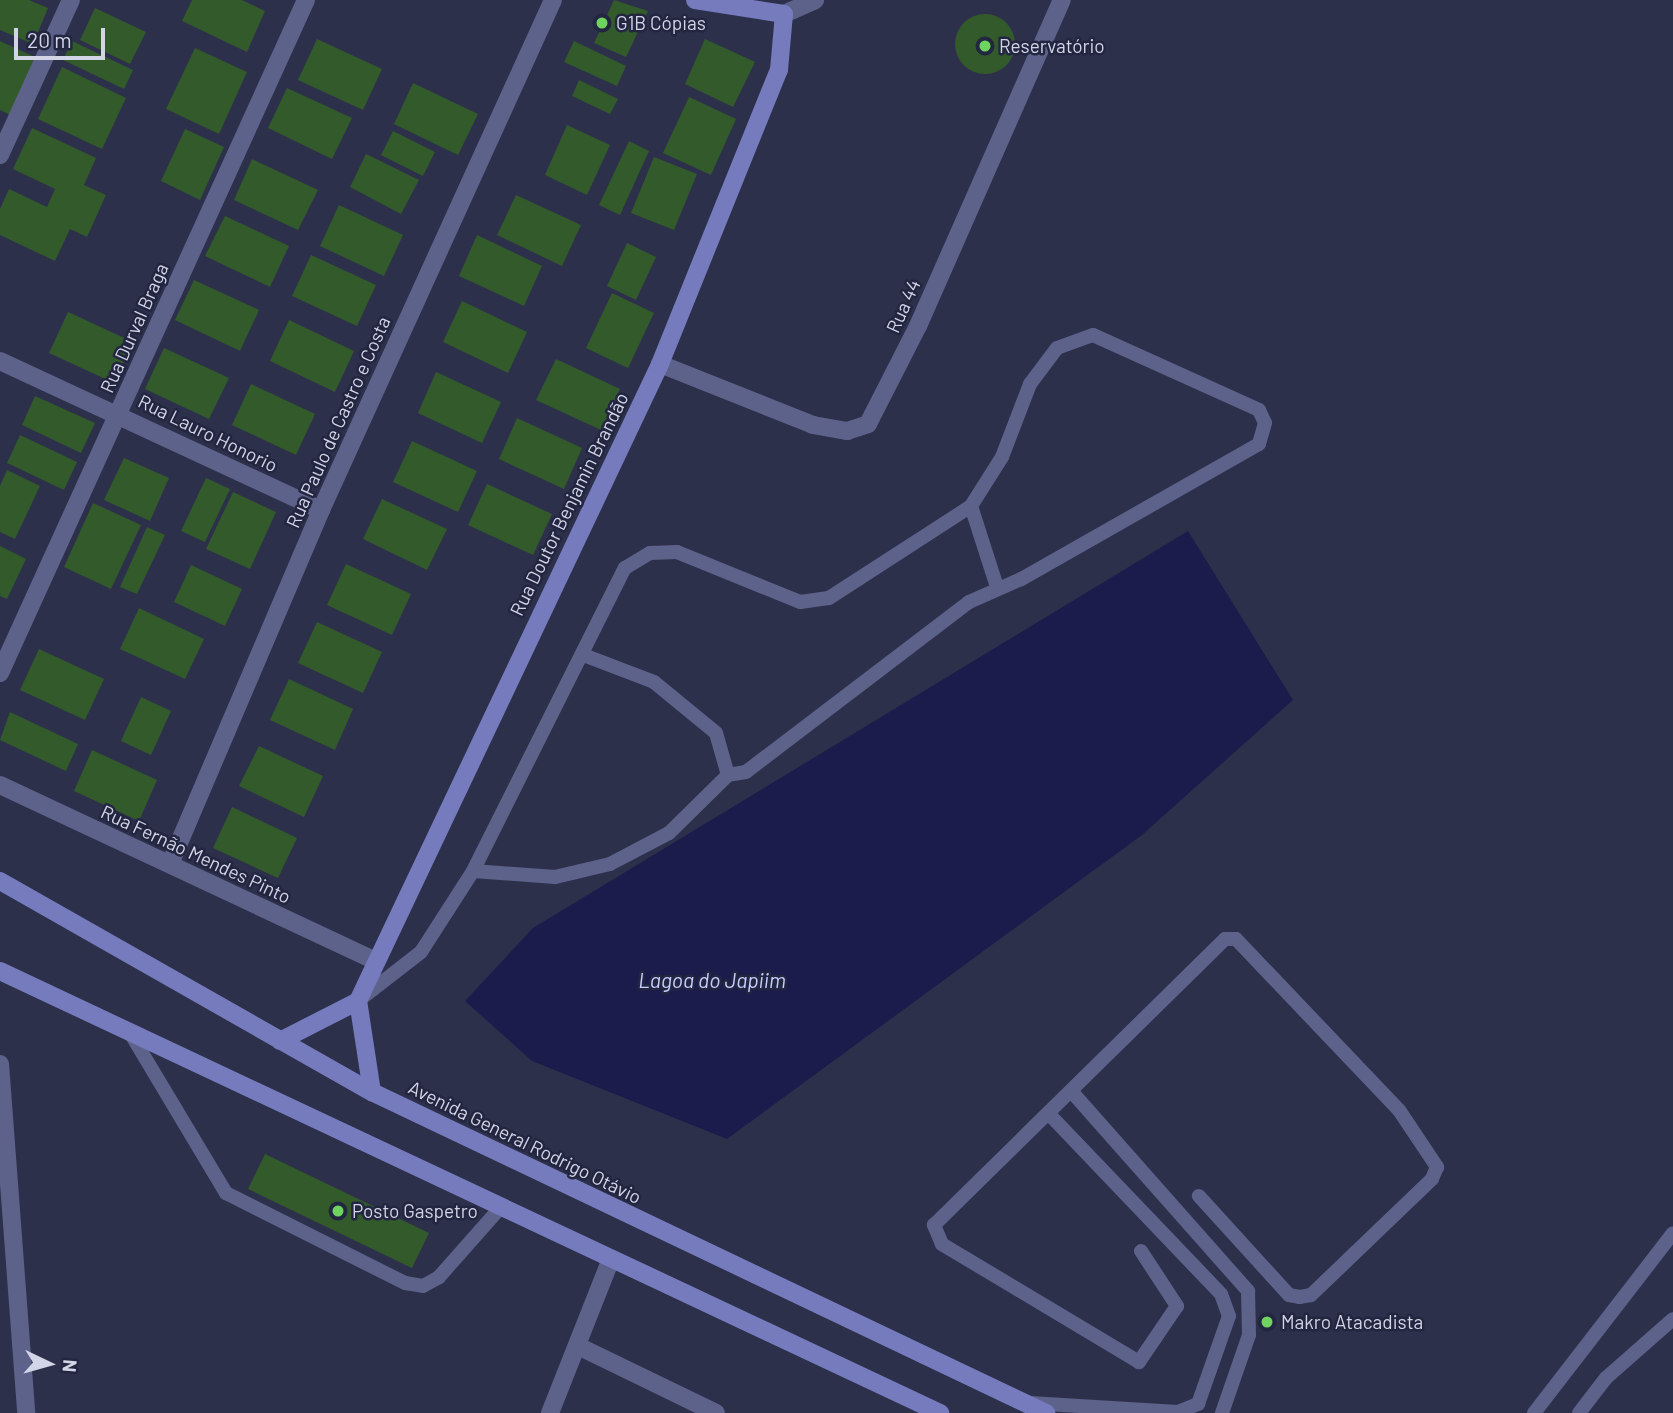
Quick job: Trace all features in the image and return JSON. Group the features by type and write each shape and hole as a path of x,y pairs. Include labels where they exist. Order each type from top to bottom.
{"main road":[{"path":"695,0 784,14"},
{"name":"Rua Doutor Benjamin Brandão","path":"358,1001 660,364 771,99 784,14"},
{"name":"Avenida General Rodrigo Otávio","path":"0,881 372,1092 1046,1413"},
{"path":"0,971 940,1413"},
{"path":"280,1041 358,1001 372,1092"}],"street":[{"path":"0,155 71,0"},
{"name":"Rua Durval Braga","path":"0,673 306,0"},
{"name":"Rua Paulo de Castro e Costa","path":"170,864 321,510 553,0"},
{"path":"784,14 815,0"},
{"name":"Rua 44","path":"660,364 813,425 847,431 868,424 918,326 1062,0"},
{"name":"Rua Lauro Honorio","path":"0,361 119,413 321,510"},
{"name":"Rua Fernão Mendes Pinto","path":"0,785 375,961"},
{"path":"0,1064 1,1138 26,1413"},
{"path":"550,1413 580,1347 611,1259"},
{"path":"580,1347 716,1413"}],"lane":[{"path":"358,1001 421,952 473,871 586,656 625,568 650,553 677,552 815,604 971,506 1002,457 1030,384 1057,348 1093,335 1259,410 1265,423 1259,444 1021,579 997,587 746,772 729,775 669,833 610,864 555,877 473,871"},
{"path":"971,506 997,587"},
{"path":"586,656 654,681 716,733 729,775"},
{"path":"1141,1251 1177,1306 1139,1362 942,1244 934,1225 1225,939 1236,939 1399,1110 1437,1167 1432,1179 1311,1295 1300,1297 1289,1295 1199,1196"},
{"path":"128,1030 226,1193 405,1283 423,1286 439,1277 501,1208"},
{"path":"1072,1092 1248,1291 1249,1335 1222,1413"},
{"path":"1025,1403 1179,1412 1198,1404 1226,1339 1229,1316 1221,1294 1049,1114"},
{"path":"1534,1413 1673,1233"},
{"path":"1579,1413 1606,1378 1673,1319"}],"water":[{"name":"Lagoa do Japiim","path":"1188,531 1293,700 1142,835 727,1139 532,1061 465,1001 533,928"}],"building":[{"path":"0,0 29,0 48,8 33,44 0,30"},
{"path":"192,0 242,0 265,11 247,52 182,21"},
{"path":"614,0 648,11 626,57 594,43"},
{"path":"95,8 146,32 130,64 80,40"},
{"name":"Reservatório","path":"985,14 1002,19 1010,27 1015,44 1010,61 1002,69 985,74 968,69 960,61 955,44 960,27 968,19"},
{"path":"317,39 382,69 363,110 298,80"},
{"path":"705,39 755,62 733,107 685,84"},
{"path":"0,41 37,58 12,116 0,110"},
{"path":"72,41 133,70 124,89 63,60"},
{"path":"574,41 626,66 617,86 564,62"},
{"path":"195,48 247,72 219,134 166,109"},
{"path":"62,67 126,98 102,149 38,119"},
{"path":"579,80 618,99 610,114 572,96"},
{"path":"413,83 478,114 458,155 394,124"},
{"path":"287,88 352,118 332,159 268,128"},
{"path":"689,97 736,119 711,175 663,153"},
{"path":"567,125 610,145 587,195 545,175"},
{"path":"32,128 96,158 84,185 106,195 87,237 70,229 55,261 0,235 0,209 9,189 47,207 55,189 13,169"},
{"path":"185,129 224,147 200,200 161,181"},
{"path":"393,131 435,152 423,176 381,155"},
{"path":"629,141 649,151 620,215 599,205"},
{"path":"366,154 419,180 401,214 350,187"},
{"path":"654,157 697,174 674,230 631,213"},
{"path":"252,159 318,190 298,230 234,200"},
{"path":"516,195 581,225 562,266 497,235"},
{"path":"339,205 403,235 384,276 320,246"},
{"path":"225,216 289,246 270,287 205,256"},
{"path":"477,235 542,266 524,306 459,276"},
{"path":"627,243 656,257 636,300 607,286"},
{"path":"311,255 376,285 357,326 292,296"},
{"path":"194,280 259,310 240,351 175,320"},
{"path":"612,293 654,313 628,368 586,348"},
{"path":"462,301 527,332 508,373 443,342"},
{"path":"68,312 133,342 114,383 49,353"},
{"path":"289,320 354,351 335,392 270,361"},
{"path":"164,348 229,378 209,419 145,389"},
{"path":"556,359 620,389 601,430 536,400"},
{"path":"436,372 501,402 482,443 418,413"},
{"path":"251,384 315,414 296,455 232,425"},
{"path":"35,396 95,423 81,453 22,425"},
{"path":"517,418 582,448 564,489 499,459"},
{"path":"20,435 77,462 64,490 7,463"},
{"path":"412,441 477,471 458,512 393,482"},
{"path":"124,458 169,478 150,521 104,500"},
{"path":"7,470 40,486 15,539 0,532 0,486"},
{"path":"206,478 230,489 205,542 181,531"},
{"path":"487,484 552,514 533,555 468,525"},
{"path":"233,492 276,512 250,569 206,549"},
{"path":"382,499 447,529 427,570 363,539"},
{"path":"93,503 141,525 111,589 64,567"},
{"path":"147,527 165,535 137,594 120,587"},
{"path":"0,546 26,559 7,599 0,596"},
{"path":"346,564 411,594 392,635 327,605"},
{"path":"191,565 242,589 225,626 174,602"},
{"path":"139,608 204,639 185,679 120,649"},
{"path":"317,622 382,652 363,693 298,663"},
{"path":"39,649 104,679 85,720 20,690"},
{"path":"289,679 353,709 335,750 270,720"},
{"path":"141,697 171,711 151,755 121,741"},
{"path":"10,712 78,744 66,771 0,740"},
{"path":"259,746 323,776 304,817 239,786"},
{"path":"92,750 157,780 139,821 74,791"},
{"path":"232,807 297,838 278,878 213,848"},
{"name":"Posto Gaspetro","path":"265,1154 429,1233 412,1268 248,1189"}],"place":[{"name":"G1B Cópias","path":"602,23"},
{"name":"Reservatório","path":"985,46"},
{"name":"Posto Gaspetro","path":"338,1211"},
{"name":"Makro Atacadista","path":"1267,1322"}]}
